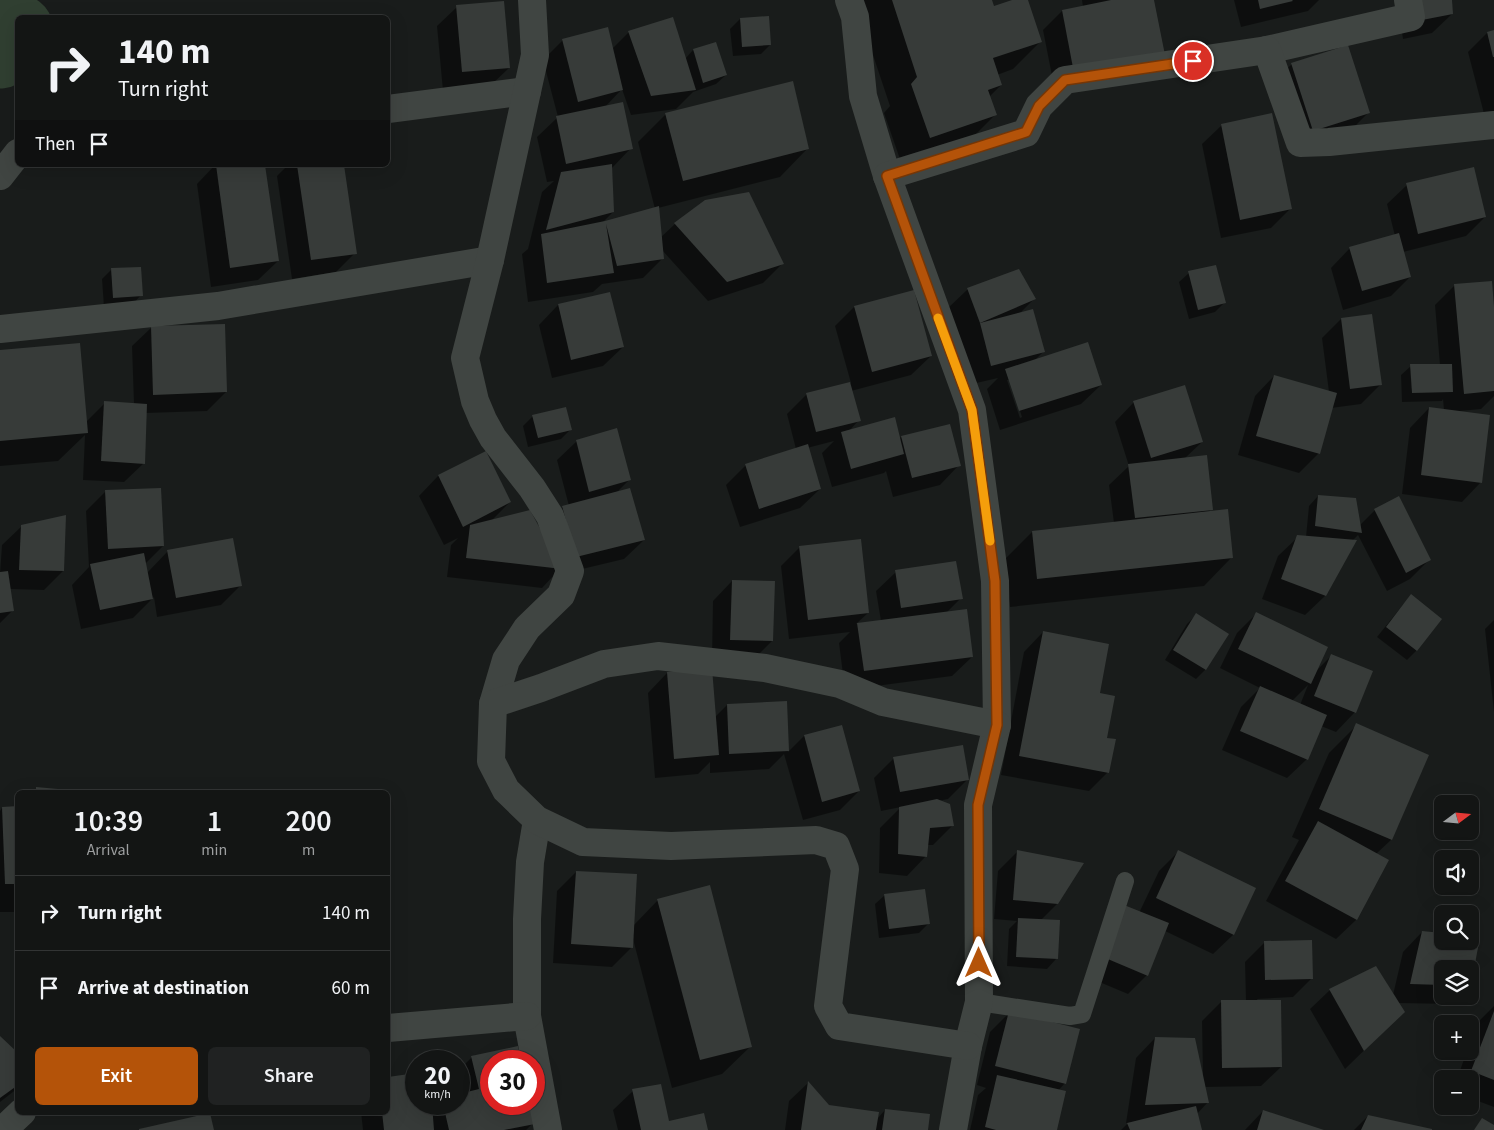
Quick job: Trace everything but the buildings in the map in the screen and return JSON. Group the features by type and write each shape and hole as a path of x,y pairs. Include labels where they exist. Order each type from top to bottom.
{"street":[{"path":"532,0 535,56 490,260 465,358 475,401 483,420 550,516 570,571 561,595 527,628 506,660 494,704 491,761 506,790 537,820 583,842 671,846 816,840 836,846 845,869 828,1006 839,1026 968,1046"},
{"path":"850,0 856,17 863,96 887,176 972,410 995,581 997,725 978,805 979,1002 968,1046 953,1130"},
{"path":"887,176 1026,132 1039,106 1065,80 1267,50 1411,17 1408,0"},
{"path":"1267,50 1300,143 1329,142 1494,125"},
{"path":"390,109 527,91"},
{"path":"0,176 15,157"},
{"path":"0,329 218,306 490,260"},
{"path":"494,704 604,664 658,656 765,668 840,684 883,702 997,725"},
{"path":"537,820 530,862 527,919 527,1016 548,1130"},
{"path":"390,1028 527,1016"},
{"path":"3,1130 19,1115"}],"lane":[{"path":"979,1002 1070,1016 1082,1014 1125,881"}],"waterway":[{"path":"0,53 15,34"}],"slow traffic":[{"path":"938,318 972,410 990,541"}],"route":[{"path":"979,963 978,805 997,725 995,581 972,410 887,176 1026,132 1039,106 1065,80 1193,61"}]}
